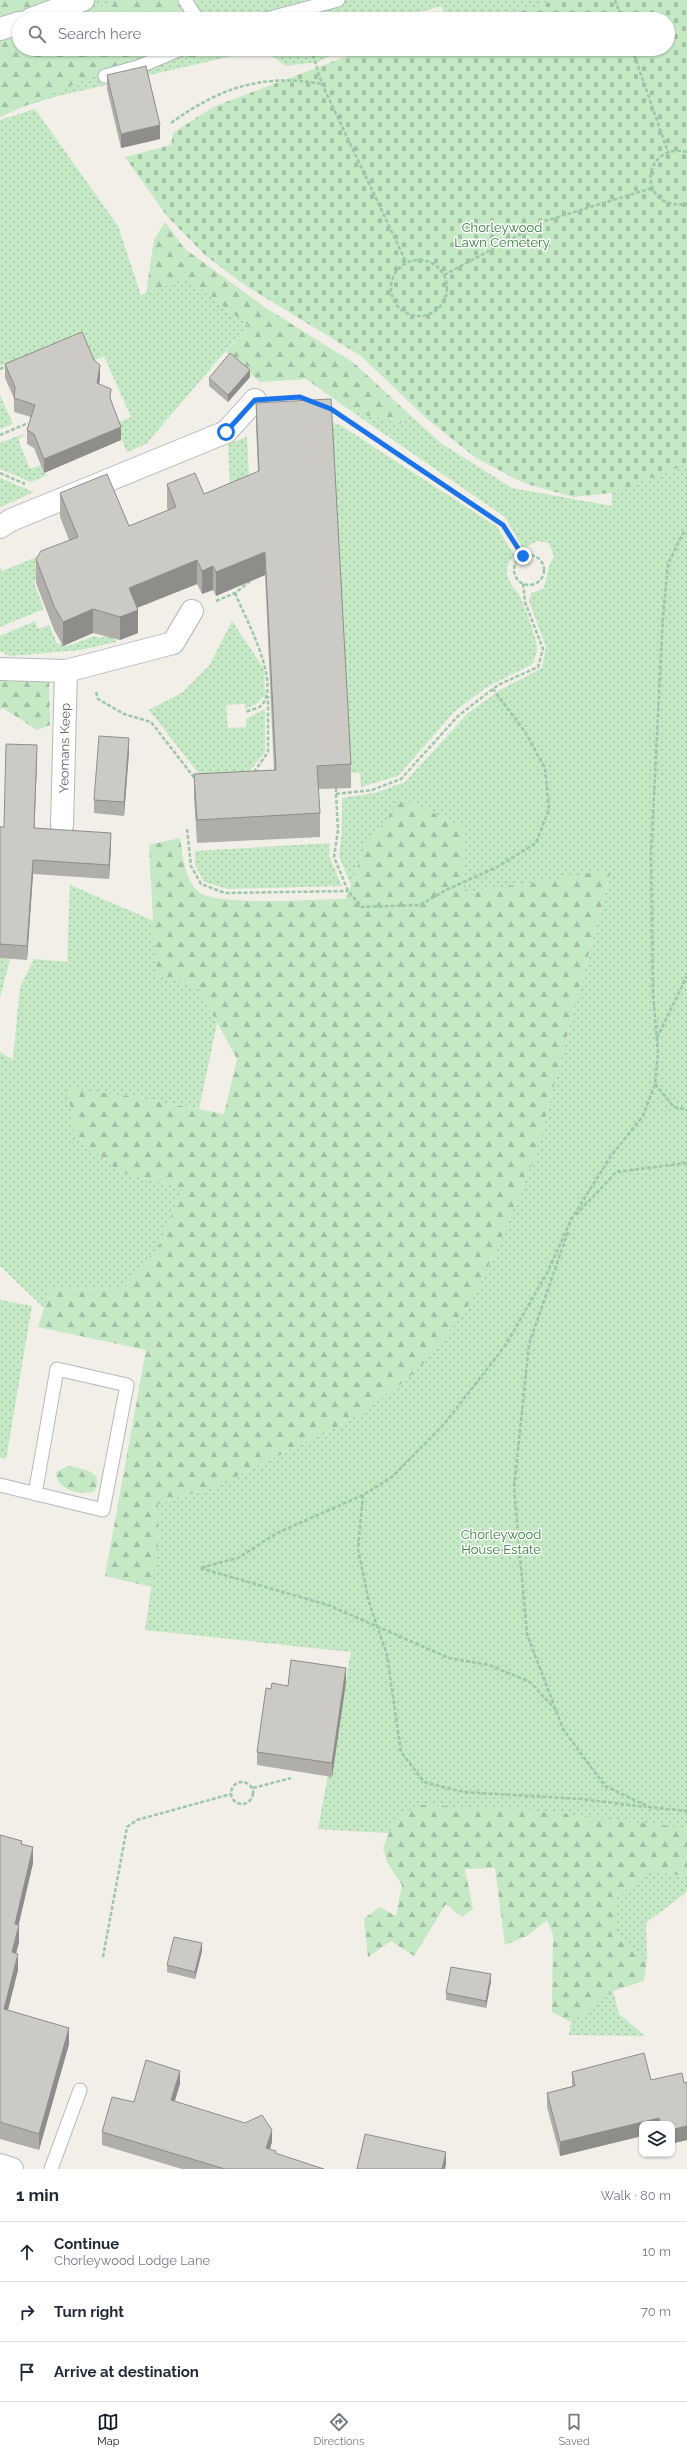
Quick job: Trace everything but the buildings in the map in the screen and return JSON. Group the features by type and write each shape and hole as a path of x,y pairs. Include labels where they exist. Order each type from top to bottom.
{"street":[{"path":"50,12 83,0"},
{"path":"0,29 12,25"},
{"path":"0,527 11,520 226,432 255,400"},
{"path":"0,669 66,671 173,643 192,611"},
{"name":"Yeomans Keep","path":"62,826 66,671"},
{"path":"0,2165 12,2169"}],"lane":[{"path":"185,0 193,12"},
{"path":"293,12 338,0"},
{"path":"105,76 138,68 165,56"},
{"path":"0,1485 35,1494 104,1510 127,1385 57,1369 35,1494"},
{"path":"51,2169 80,2090"}],"path":[{"path":"615,0 619,12"},
{"path":"313,56 322,84 406,262"},
{"path":"634,56 668,152"},
{"path":"171,124 206,100 224,91 249,84 298,80 322,84"},
{"path":"687,152 679,150 668,152 658,158 653,166 650,177 652,188 657,197 666,203 677,206 687,204"},
{"path":"444,275 545,221 652,188"},
{"path":"417,259 428,261 438,266 444,275 448,286 446,297 440,307 432,314 421,316 410,315 400,309 394,300 390,290 392,278 397,269 406,262 417,259"},
{"path":"0,369 14,364"},
{"path":"255,400 300,397 318,404"},
{"path":"324,406 503,525 523,556 537,558 544,570 537,582 523,583"},
{"path":"0,435 28,423"},
{"path":"556,1710 530,1682 489,1665 449,1658 328,1606 200,1568 238,1558 277,1533 363,1495 392,1477 445,1423 505,1346 547,1273 572,1218 611,1156 643,1116 655,1084 658,1053 653,994 651,854 663,616 668,564 683,533 687,532"},
{"path":"336,794 372,790 401,779 458,716 493,689 538,667 543,648 525,602 523,583 516,577 514,567 523,556"},
{"path":"192,611 235,593 256,577"},
{"path":"235,593 263,659 268,678 268,752 251,777"},
{"path":"87,665 98,698 124,714 150,722 198,781"},
{"path":"336,788 338,830 334,857 348,891 362,907 420,905 446,890 497,867 536,843 549,808 546,768 525,732 493,689"},
{"path":"245,712 261,707 268,696"},
{"path":"187,829 191,866 201,884 225,893 348,891"},
{"path":"657,1039 687,976"},
{"path":"655,1084 674,1107 687,1110"},
{"path":"649,1807 605,1786 563,1729 528,1634 514,1488 529,1344 572,1218 616,1172 687,1163"},
{"path":"363,1495 358,1548 369,1602 387,1655 401,1752 424,1782 463,1792 581,1799 687,1811"},
{"path":"253,1788 291,1778"},
{"path":"245,1781 253,1788 252,1799 246,1804 238,1803 231,1794 232,1787 237,1782 245,1781"},
{"path":"103,1958 127,1827 137,1820 231,1794"}],"green space":[{"name":"Chorleywood House Estate","path":"0,0 687,0 687,1860 471,1838 318,1829 351,1652 145,1630 159,1537 158,1504 217,1486 350,1420 405,1381 425,1362 467,1308 497,1249 536,1154 611,871 464,893 463,827 365,846 351,885 339,856 342,832 342,798 375,793 405,782 467,714 500,690 542,668 546,647 529,601 531,593 543,589 550,564 554,556 549,543 537,541 523,549 505,517 351,411 400,423 408,413 442,444 512,488 612,506 610,416 667,56 675,56 675,12 444,12 441,6 421,12 12,12 12,56 232,56 54,97 0,114"},
{"path":"0,0 54,0 23,12 12,12 12,16 0,21"},
{"path":"120,0 178,0 185,12 83,12"},
{"name":"Chorleywood Lawn Cemetery","path":"561,0 687,0 687,464 612,493 573,497 524,483 476,458 426,418 361,356 243,284 205,255 167,216 125,157 171,145 173,133 213,107 348,56 675,56 675,12 509,12"},
{"path":"12,35 12,56 210,56 211,58 135,57 0,117 0,39"},
{"path":"272,56 330,56 318,62 286,66"},
{"path":"35,109 118,226 141,295 186,278 248,325 146,444 127,452 115,424 131,417 104,356 89,363 57,344 0,366 0,120"},
{"path":"165,222 185,249 266,308 354,363 408,413 400,424 351,411 306,379 260,382 226,352 248,325 186,278 146,293 154,240"},
{"path":"0,395 13,424 0,429"},
{"path":"331,422 340,425 497,527 514,555 507,570 508,579 518,593 522,602 532,627 537,646 533,664 487,687 455,711 398,776 361,787 360,773 350,773"},
{"path":"23,434 24,436 18,439 30,469 41,465 44,473 48,475 31,482 0,469 0,443"},
{"path":"247,437 249,479 230,482 228,444"},
{"path":"0,478 34,492 0,507"},
{"path":"66,545 39,574 34,583 44,609 0,627 0,566 2,571"},
{"path":"35,621 38,629 49,625 57,643 68,646 94,636 101,638 112,633 116,642 80,650 10,656 0,651 0,636"},
{"path":"232,621 264,669 265,695 258,703 245,709 245,704 226,705 228,728 246,727 246,719 265,709 265,752 247,774 211,789 149,710 183,692 209,666"},
{"path":"49,680 50,725 37,730 3,708 0,710 0,681"},
{"path":"403,799 463,827 465,893 611,870 536,1154 497,1249 467,1308 425,1362 405,1381 350,1420 217,1486 158,1504 159,1537 152,1587 105,1576 146,1350 38,1327 50,1289 124,1288 158,1247 183,1188 119,1172 75,1134 67,1088 129,1096 224,1114 237,1059 198,988 156,975 149,845 180,838 183,859 190,881 199,892 210,897 247,901 346,899 365,846"},
{"path":"330,843 329,856 342,886 228,889 204,882 195,865 195,851"},
{"path":"70,885 154,921 156,975 198,988 217,1023 199,1109 129,1096 75,1134 119,1172 183,1188 158,1247 124,1288 50,1289 44,1308 0,1266 0,1052 13,1060 20,987 34,959 67,962"},
{"path":"0,958 10,959 0,998"},
{"path":"0,1300 32,1306 6,1459 0,1457"},
{"path":"68,1466 86,1470 95,1475 97,1485 94,1492 75,1492 64,1487 60,1483 56,1472"},
{"path":"423,1805 530,1810 687,1828 687,1876 650,1872 615,1899 615,1934 647,1959 644,1981 613,1991 571,2022 552,2012 553,1935 547,1920 527,1936 505,1945 495,1868 465,1869 473,1909 462,1917 446,1904 414,1956 391,1941 368,1957 364,1919 379,1907 396,1916 402,1885 387,1862 383,1848 395,1818"},
{"path":"650,1872 687,1876 687,1892 646,1923 647,1959 615,1934 615,1899"},
{"path":"613,1991 619,2014 645,2036 569,2035 571,2022"}],"route":[{"path":"226,432 255,400 300,397 331,409 503,525 523,556"}]}
